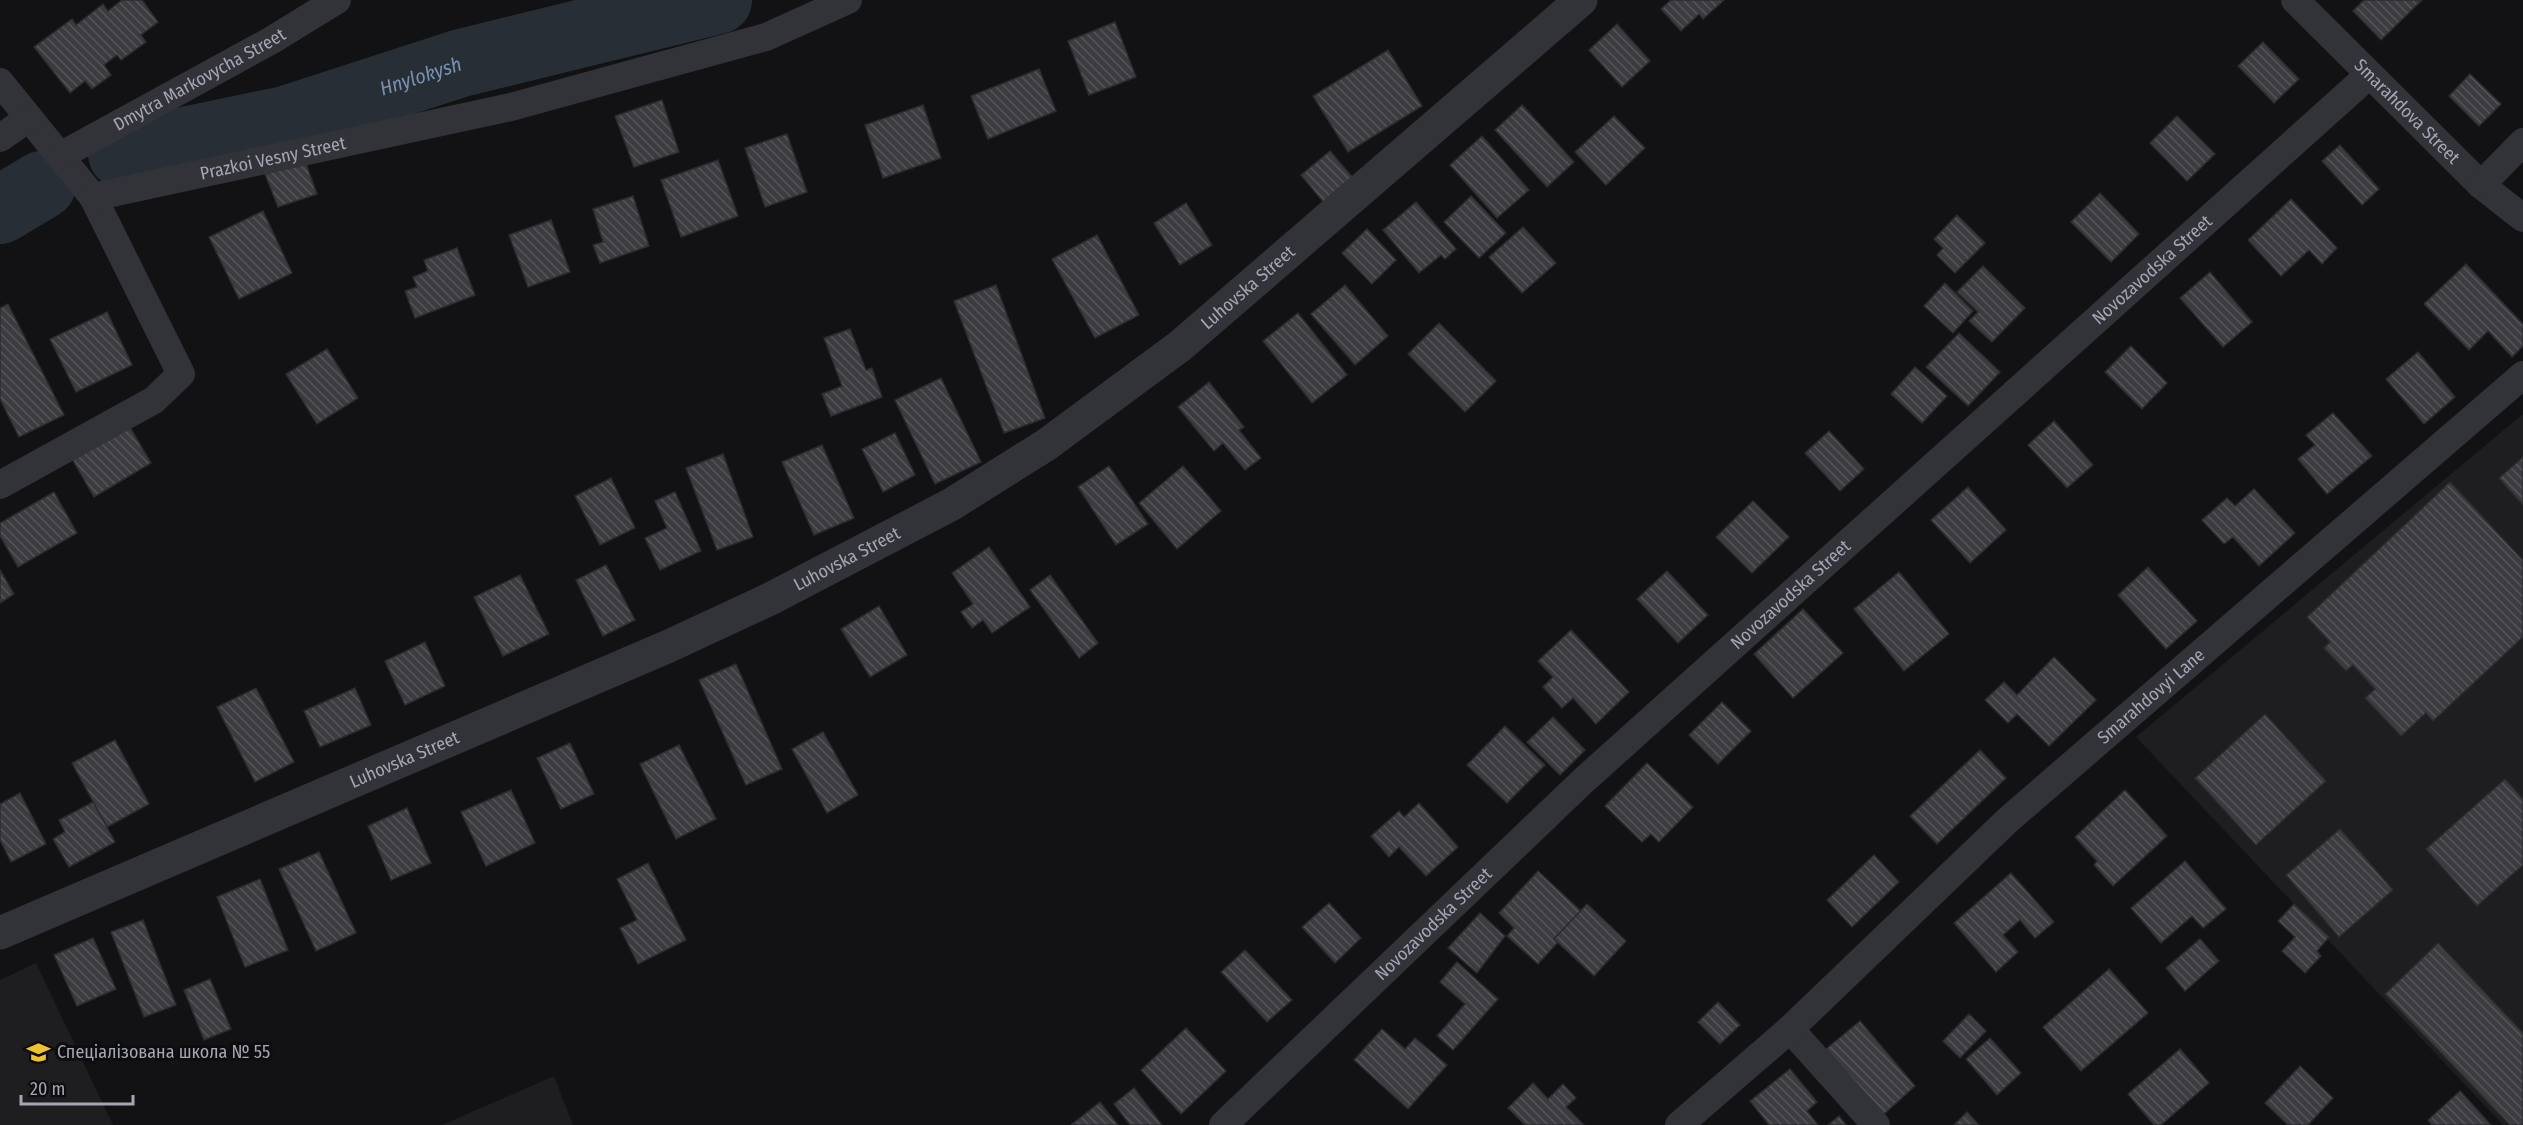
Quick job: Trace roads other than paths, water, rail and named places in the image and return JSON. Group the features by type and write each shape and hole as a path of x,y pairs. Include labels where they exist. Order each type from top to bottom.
{"street":[{"name":"Dmytra Markovycha Street","path":"60,156 272,40 337,0"},
{"name":"Prazkoi Vesny Street","path":"93,197 511,107 766,37 848,0"},
{"name":"Luhovska Street","path":"0,933 669,646 770,598 952,504 1046,445 1180,346 1581,0"},
{"name":"Smarahdova Street","path":"2295,0 2481,185 2523,218"},
{"name":"Novozavodska Street","path":"1223,1125 1584,780 2369,75"},
{"path":"0,82 93,197 182,374 154,400 0,484"},
{"path":"0,138 29,118"},
{"path":"2481,185 2523,142"},
{"name":"Smarahdovyi Lane","path":"1679,1125 1790,1029 2009,819 2523,375"},
{"path":"1790,1029 1876,1125"}],"waterway":[{"name":"Hnylokysh","path":"122,154 285,120 461,63 718,0"},
{"name":"Hnylokysh","path":"0,210 42,185"}],"place":[{"name":"Спеціалізована школа № 55","path":"39,1052"}]}
